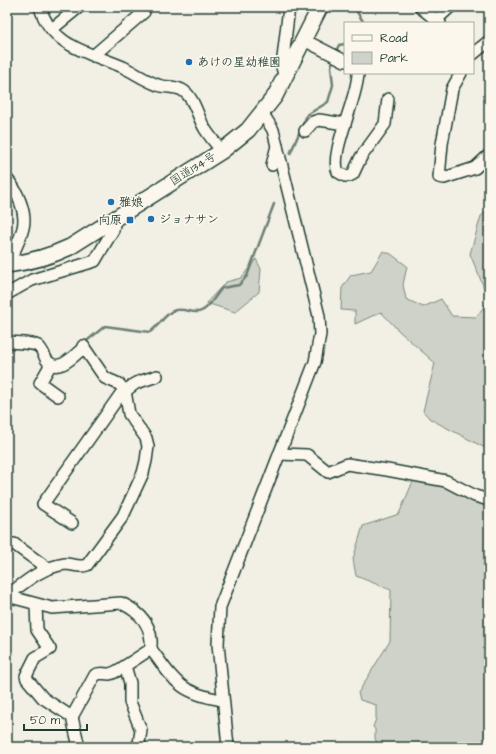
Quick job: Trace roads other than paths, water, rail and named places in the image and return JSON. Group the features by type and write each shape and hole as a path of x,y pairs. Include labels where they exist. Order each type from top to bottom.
{"highway":[{"name":"国道134号","path":"7,265 32,262 52,256 70,247 222,151 244,133 263,114 275,96 320,7"}],"street":[{"path":"40,7 42,15 52,30 64,42 82,52 121,66 157,85 182,90 188,95 205,130 222,151"},
{"path":"52,30 80,7"},
{"path":"285,78 282,67 289,7"},
{"path":"420,7 438,21 450,7"},
{"path":"93,56 144,12"},
{"path":"304,40 337,57"},
{"path":"474,53 489,41"},
{"path":"358,74 349,115 335,162 338,172 349,176 353,174 361,157 385,124 388,99"},
{"path":"460,74 452,89 442,144 439,177 444,178 475,168 489,155"},
{"path":"228,747 222,700 218,644 220,607 315,362 320,334 319,316 273,130 263,114"},
{"path":"305,131 313,122 319,120 346,124"},
{"path":"272,165 277,146"},
{"path":"7,179 14,186 24,222 23,228 7,265"},
{"path":"7,294 32,280 96,261 113,230 115,219"},
{"path":"7,342 38,346 51,364 61,365 66,363 84,346 105,378 119,384 125,391 129,414 146,438 148,446 146,461 140,479 123,516 87,566 82,567 66,564 47,568 37,573 7,596"},
{"path":"51,364 40,383 58,396"},
{"path":"72,523 43,504 120,395 136,383 157,376"},
{"path":"279,454 307,455 328,472 347,464 446,481 475,496 489,500"},
{"path":"14,544 47,568"},
{"path":"7,596 36,605 52,608 88,604 121,603 138,613 145,621 152,637 151,649 176,682 202,696 222,700"},
{"path":"36,605 37,630 50,648 35,658 26,676 43,698 72,717"},
{"path":"79,747 72,717 95,675 100,672 109,674 116,672 151,649"},
{"path":"125,666 130,683 130,702 141,730 139,744 135,747"}],"waterway":[{"path":"354,7 363,22"},
{"path":"335,53 339,45 344,44"},
{"path":"290,154 307,115 328,102 333,85 331,67 333,58"},
{"path":"83,344 105,326 150,332 173,311 202,311 209,305 222,288 239,285 247,276 274,204"}],"place":[{"name":"あけの星幼稚園","path":"189,62"},
{"name":"雅娘","path":"111,202"},
{"name":"ジョナサン","path":"151,219"},
{"name":"向原","path":"130,220"}]}
